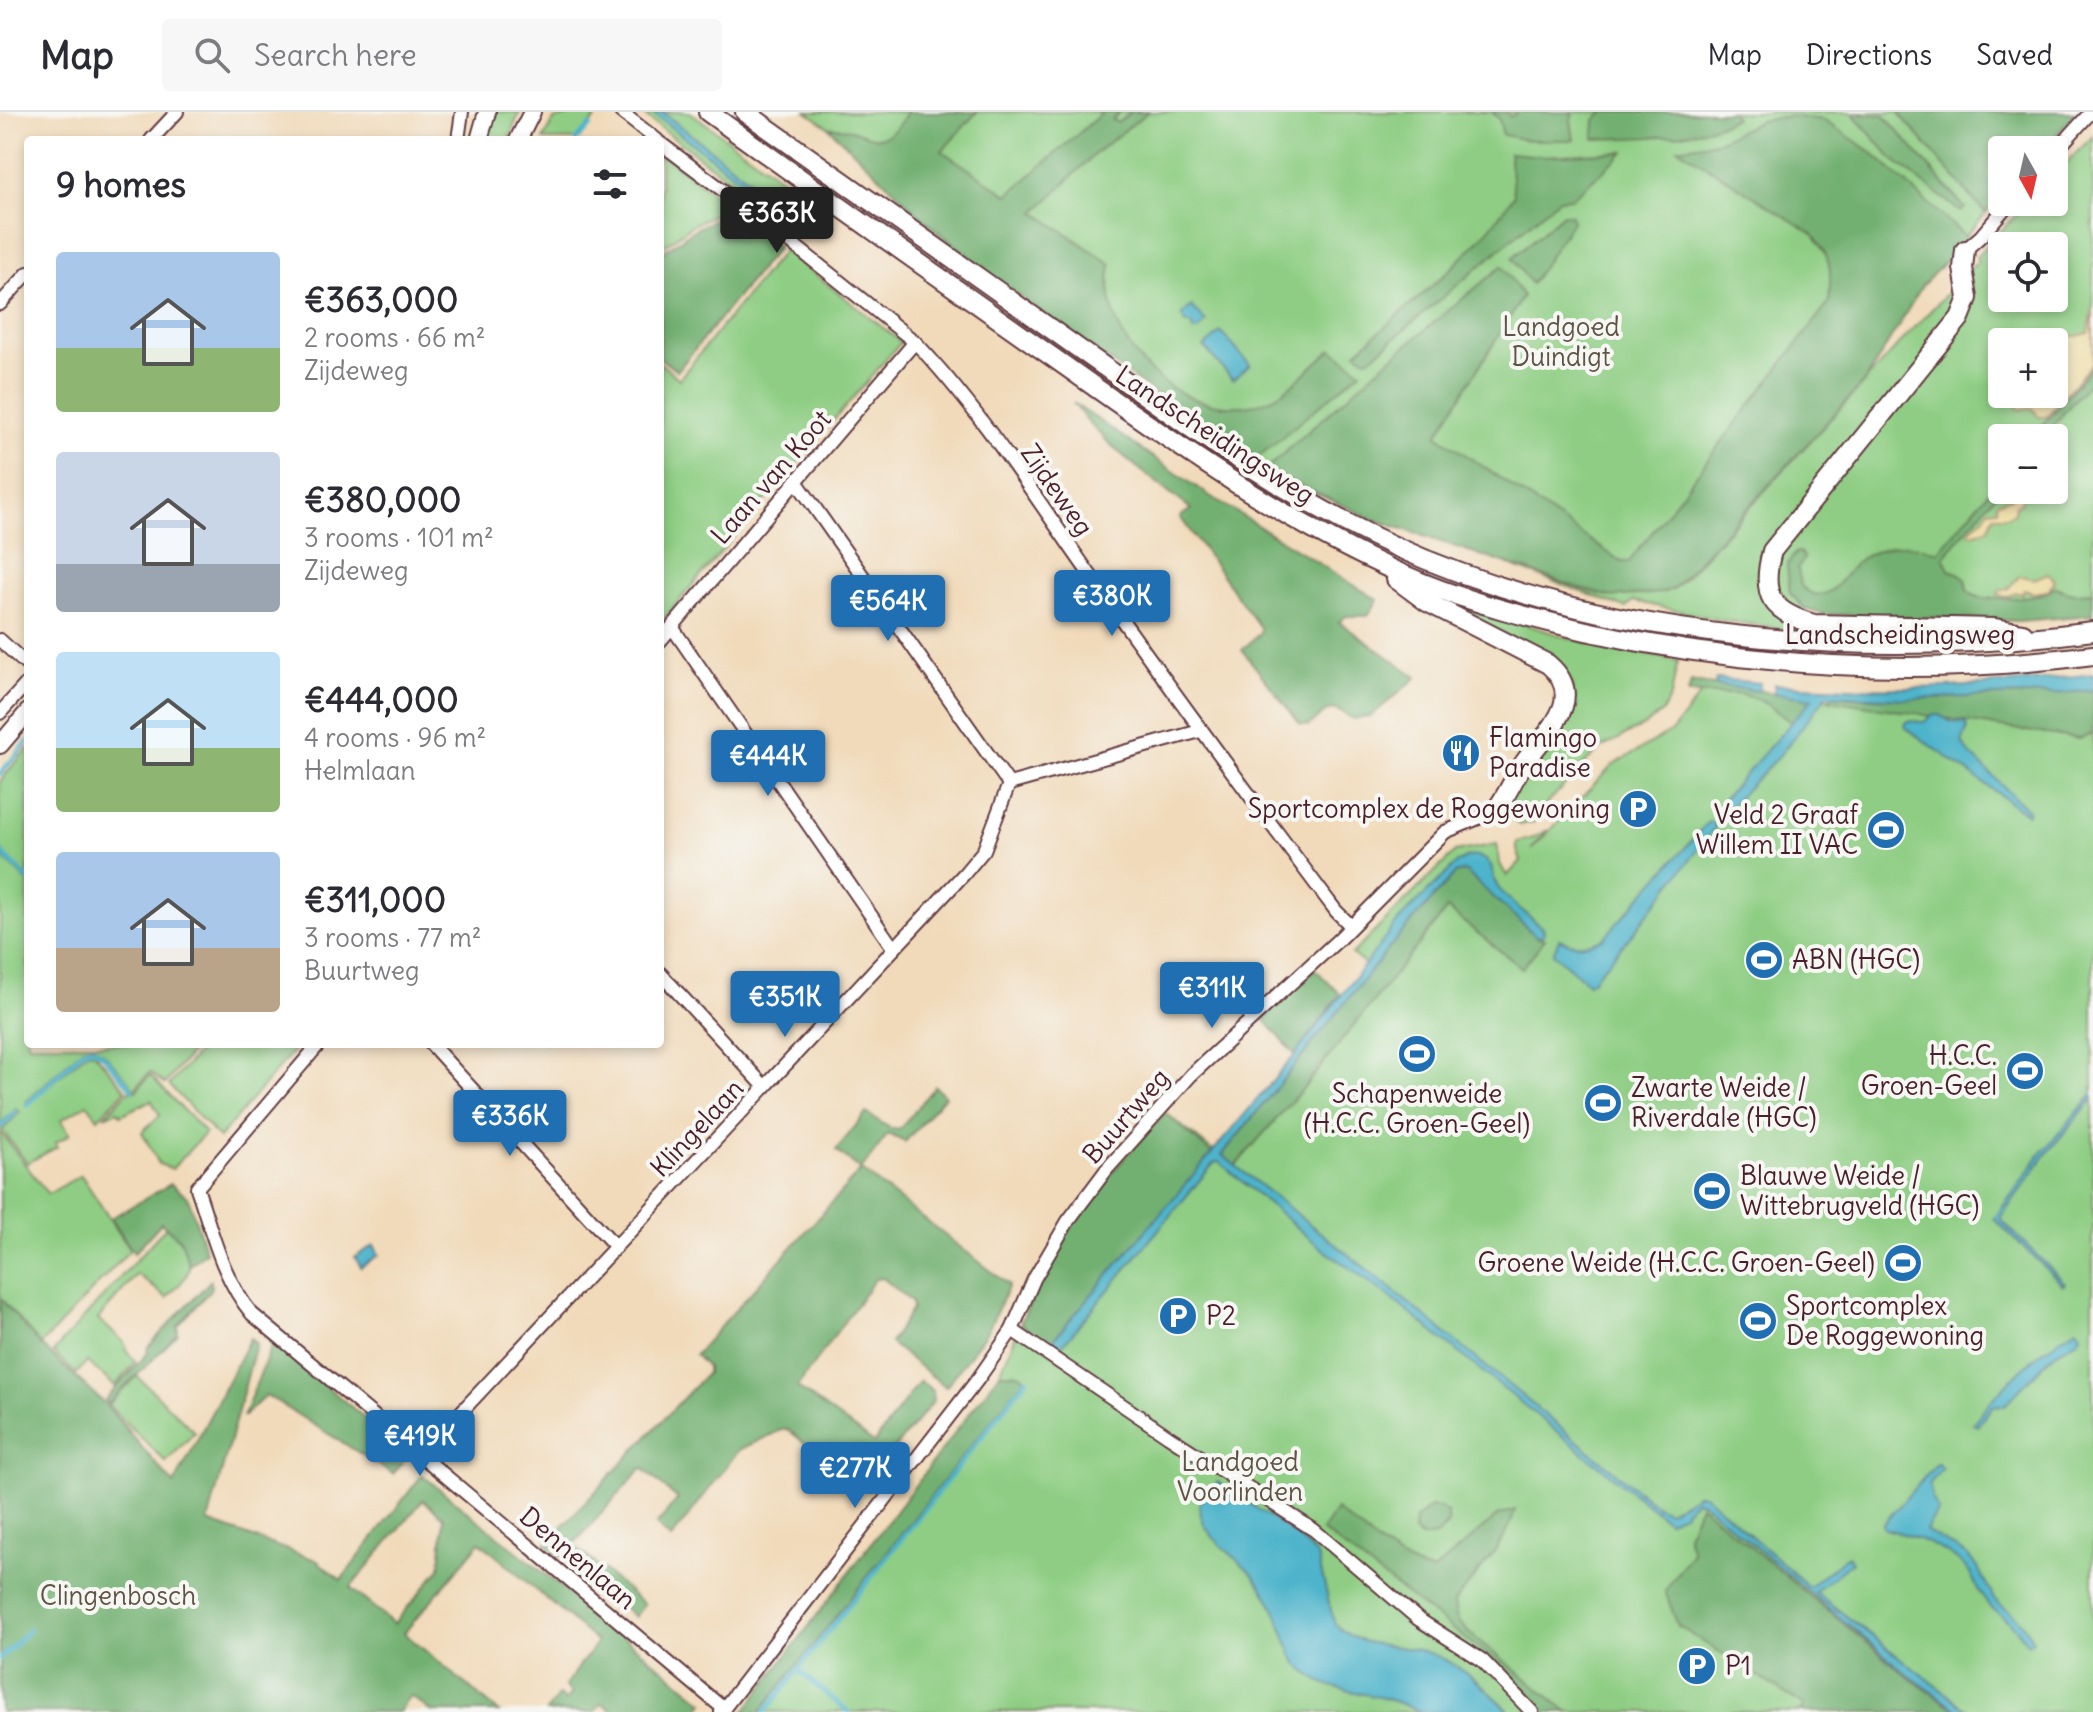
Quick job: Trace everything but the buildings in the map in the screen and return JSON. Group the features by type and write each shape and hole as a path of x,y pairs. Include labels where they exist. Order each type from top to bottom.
{"main road":[{"name":"Landscheidingsweg","path":"708,112 1245,491 1367,558 1464,599 1633,641 1762,660 1866,667 1969,665 2093,655"},
{"name":"Landscheidingsweg","path":"748,113 1259,473 1316,508 1393,546 1474,578 1640,621 1762,638 1873,645 1969,643 2046,638 2093,631"},
{"path":"1965,250 1963,268 1968,298 1960,318 1772,551 1767,570 1769,591 1778,609 1793,618 1814,624 1995,628 2046,638"},
{"path":"1367,558 1427,602 1548,664 1561,678 1565,695 1559,718 1522,765 1505,799 1495,811"}],"street":[{"path":"155,136 177,112"},
{"path":"459,136 462,112"},
{"path":"480,136 487,112"},
{"path":"520,136 532,112"},
{"name":"Zijdeweg","path":"621,112 652,136"},
{"path":"2068,137 2091,112"},
{"name":"Zijdeweg","path":"664,146 915,342 978,417 1200,731 1336,911 1351,926"},
{"path":"1965,250 1998,216"},
{"path":"0,304 24,277"},
{"name":"Laan van Koot","path":"664,636 915,342"},
{"path":"796,481 1009,784 1200,731"},
{"path":"672,627 894,949"},
{"path":"0,640 24,662"},
{"path":"0,713 24,686"},
{"path":"0,745 24,717"},
{"name":"Klingelaan","path":"421,1455 984,850 1009,784"},
{"name":"Buurtweg","path":"722,1710 978,1379 1012,1330 1034,1279 1068,1221 1107,1169 1191,1075 1269,1006 1445,832 1495,811"},
{"path":"664,977 765,1087"},
{"name":"Dennenlaan","path":"316,1048 197,1188 229,1280 245,1306 722,1710"},
{"path":"435,1048 616,1247"},
{"path":"1012,1330 1118,1404 1314,1530 1418,1619 1482,1660 1532,1712"}],"green space":[{"path":"493,112 520,112 510,136 486,136"},
{"path":"581,112 602,112 579,136 545,136 554,120"},
{"path":"640,112 690,112 801,193 781,219"},
{"name":"Landgoed Duindigt","path":"807,112 2075,112 2055,136 1988,136 1988,211 1639,594 1673,589 1687,576 1978,261 1976,257 1988,245 1988,312 2068,312 2068,232 2000,232 2016,216 2068,216 2068,162 2093,136 2093,609 1805,608 1803,631 1726,621 1633,601 1626,608 1316,494 1265,470 1061,319 896,205 908,193"},
{"path":"907,112 977,112 942,151 1008,195 1103,112 1120,112 1112,120 1118,123 1130,112 1148,112 1097,152 1035,212 1111,264 1110,294 1117,323 1132,350 1152,372 1176,390 1204,402 1233,406 1272,398 1332,349 1361,371 1251,463 997,280 922,217 829,128 881,137 889,134"},
{"path":"1492,112 1506,112 1510,117 1518,112 1573,112 1574,140 1527,140 1503,135 1499,119"},
{"path":"1604,112 1732,112 1735,118 1684,134 1594,139 1595,120"},
{"path":"1898,112 2075,112 2055,136 1988,136 1988,210 1985,213"},
{"path":"1854,115 1884,115 1965,208 1961,212 1891,158"},
{"path":"1790,116 1823,120 1869,150 1967,238 1922,286 1866,380 1673,589 1662,593 1612,597 1585,590 1373,519 1265,470 1377,370 1502,266 1523,296 1437,435 1622,562 1629,562 1829,303 1829,267 1825,252 1814,235 1678,148 1716,142 1760,121"},
{"path":"1624,152 1572,198 1559,199 1371,358 1366,359 1356,352 1440,279 1498,218 1514,195 1509,153 1544,156"},
{"path":"664,156 731,206 692,225 664,246"},
{"path":"735,209 778,247 677,371 664,361 664,251 695,229"},
{"path":"1563,214 1571,215 1572,222 1531,284 1512,258"},
{"path":"784,250 901,342 664,618 664,366 679,379"},
{"path":"2093,365 2093,378 2068,408 2068,395"},
{"path":"1073,403 1210,496 1378,600 1368,616 1346,616 1339,622 1417,677 1370,717 1353,719 1333,709 1308,726 1300,724 1242,650 1261,629 1180,517 1191,509 1113,447"},
{"path":"2057,408 2068,408 2055,424 2043,424"},
{"path":"1988,493 1988,504 1944,557 1949,570 1962,576 1969,592 1980,597 2028,596 2055,587 2072,593 2093,592 2093,615 2019,621 1822,614 1805,609 1790,593 1787,565 1796,552 1804,558 1798,569 1801,586 1817,595 1830,591 1858,561 1879,550 1901,545 1938,552"},
{"path":"1433,595 1575,640 1678,661 1671,695 1663,711 1647,724 1603,747 1580,768 1533,819 1534,822 1519,825 1504,812 1508,797 1572,710 1574,698 1570,680 1556,660 1462,615"},
{"path":"1691,682 1813,698 1791,723 1754,698 1732,694 1688,694"},
{"name":"Sportcomplex De Roggewoning","path":"1707,686 1833,699 2093,707 2093,1712 760,1712 1025,1378 1020,1374 1000,1373 1049,1267 1085,1207 1166,1113 1234,1168 1460,881 1496,884 1467,857 1400,919 1365,965 1352,954 1455,852 1497,844 1500,864 1507,876 1521,861 1517,842 1548,830 1531,850 1613,765 1672,731"},
{"path":"2093,690 2093,734 2079,739 1830,700 1831,695 1913,698"},
{"path":"24,753 24,873 0,849 0,781"},
{"path":"0,855 24,878 24,1048 83,1048 26,1102 27,1106 87,1052 94,1052 126,1090 98,1118 87,1104 61,1120 70,1134 55,1143 57,1147 27,1163 2,1130 20,1112 16,1109 0,1124"},
{"path":"1465,871 1537,937 1545,939 1522,968 1447,909 1306,1085 1235,1166 1222,1155 1398,937 1455,874"},
{"path":"1315,969 1340,994 1295,1055 1263,1018"},
{"path":"96,1048 195,1048 165,1084 150,1072 135,1089"},
{"path":"202,1048 296,1048 219,1138 169,1085"},
{"path":"150,1075 205,1133 172,1169 159,1164 142,1132 160,1115 151,1100 121,1115 118,1111 104,1116 129,1091 136,1091"},
{"path":"935,1086 945,1096 905,1142 888,1134 861,1170 836,1150 866,1113 899,1130"},
{"path":"1166,1113 1212,1154 1053,1340 1061,1347 1043,1343 1021,1321 1051,1260 1104,1183"},
{"path":"0,1132 48,1194 81,1175 130,1250 41,1345 0,1298"},
{"path":"861,1170 1009,1285 988,1330 946,1387 890,1343 912,1309 911,1302 883,1278 875,1279 797,1387 874,1443 920,1381 932,1390 933,1402 862,1487 783,1429 739,1450 671,1539 656,1525 678,1499 642,1468 573,1545 644,1604 635,1617 546,1544 707,1373 707,1367 695,1355"},
{"path":"171,1184 188,1197 206,1252 189,1265 181,1240 161,1223 134,1253 111,1218"},
{"path":"166,1227 187,1253 190,1266 184,1279 167,1298 137,1274 98,1319 124,1342 127,1352 136,1362 115,1386 87,1362 76,1374 53,1352"},
{"path":"211,1280 211,1289 178,1326 178,1334 108,1404 105,1400 147,1354 148,1347"},
{"name":"Clingenbosch","path":"0,1298 41,1345 105,1404 174,1485 250,1338 256,1344 208,1522 316,1560 341,1580 422,1475 704,1702 696,1712 613,1712 602,1703 594,1712 546,1712 559,1695 566,1701 572,1694 565,1686 597,1642 480,1542 404,1633 499,1712 432,1712 410,1696 399,1712 0,1712","holes":["423,1500 444,1517 440,1568 394,1624 350,1588"]},
{"path":"273,1342 409,1455 393,1474 266,1395 243,1417"},
{"path":"1000,1373 1020,1374 1025,1378 760,1712 744,1712"},
{"path":"137,1376 195,1432 166,1462 108,1405"},
{"path":"1700,1505 1907,1676 1958,1712 1801,1712 1805,1706 1678,1626 1665,1591 1692,1552 1687,1535"},
{"path":"1430,1507 1441,1508 1448,1514 1448,1524 1436,1536 1421,1538 1414,1532 1415,1519"},
{"path":"1336,1510 1398,1557 1424,1569 1435,1570 1497,1516 1515,1510 1498,1547 1454,1602 1457,1620 1568,1712 1545,1712 1520,1683 1495,1661 1322,1531"}],"sand":[{"path":"2093,308 2093,362 2068,391 2068,336 2089,333"},
{"path":"2054,408 2046,417 2039,417 2033,409 2018,409"},
{"path":"1997,504 2018,504 2014,513 2008,516 1994,516 1988,529 1969,533 1988,510 1997,509"},
{"path":"2048,573 2054,583 2048,590 2034,593 2024,590 2022,594 2016,592 2006,597 1998,595 2020,576 2034,579"}],"water":[{"path":"651,112 662,112 781,204 782,209 778,211"},
{"path":"1192,306 1206,322 1198,331 1193,331 1192,325 1186,323 1182,315"},
{"path":"1221,332 1250,365 1233,380 1204,347"},
{"path":"2093,674 2093,690 2055,694 1906,699 1827,695 1784,750 1728,809 1720,803 1812,699 1774,693 1775,684 1934,688"},
{"path":"1716,679 1760,683 1759,691 1715,685"},
{"path":"1933,715 1966,723 1967,730 1962,742 1967,751 2028,810 2027,814 1906,728 1908,721 1924,722"},
{"path":"1709,821 1716,826 1592,981 1588,983 1553,953 1559,939 1582,944 1604,938"},
{"path":"1478,856 1491,865 1494,881 1501,891 1544,929 1543,936 1537,937 1465,871 1455,874 1398,937 1222,1155 1658,1507 1669,1511 1697,1494 1704,1494 1809,1587 1847,1556 1852,1562 1815,1592 1969,1711 1993,1712 1961,1712 1907,1674 1702,1502 1695,1500 1682,1514 1668,1521 1387,1295 1320,1247 1219,1162 1214,1163 1061,1347 1052,1341 1295,1055 1400,919 1456,864 1467,857"},
{"path":"2093,1094 2093,1099 2047,1153 2001,1217 2065,1283 2063,1285 1994,1219 2043,1151"},
{"path":"374,1245 379,1255 361,1267 355,1257"},
{"path":"2077,1328 2081,1334 2079,1339 2054,1354 2005,1405 1993,1406 1977,1426 1973,1423 2020,1371"},
{"path":"1937,1463 1942,1469 1929,1483 1938,1510 1926,1531 1967,1555 1994,1599 2020,1620 2033,1640 2028,1644 2012,1625 1987,1604 1968,1570 1960,1562 1934,1546 1885,1529 1882,1525"},
{"path":"1218,1482 1293,1533 1317,1555 1334,1622 1344,1632 1368,1642 1437,1656 1476,1680 1510,1712 1424,1712 1315,1679 1296,1661 1261,1586 1204,1524 1200,1502"}],"waterway":[{"path":"580,136 590,126"},
{"path":"0,774 24,746"},
{"path":"0,851 24,875"},
{"path":"27,1105 84,1050 93,1048 103,1055 132,1089"},
{"path":"0,1127 16,1112"},
{"path":"765,1712 1027,1379"},
{"path":"0,1659 29,1630"},
{"path":"798,1670 848,1712"}],"place":[{"name":"Flamingo Paradise","path":"1461,753"},
{"name":"Sportcomplex de Roggewoning","path":"1638,809"},
{"name":"Veld 2 Graaf Willem II VAC","path":"1886,830"},
{"name":"ABN (HGC)","path":"1764,960"},
{"name":"Schapenweide (H.C.C. Groen-Geel)","path":"1417,1054"},
{"name":"H.C.C. Groen-Geel","path":"2025,1071"},
{"name":"Zwarte Weide / Riverdale (HGC)","path":"1603,1103"},
{"name":"Blauwe Weide / Wittebrugveld (HGC)","path":"1712,1191"},
{"name":"Groene Weide (H.C.C. Groen-Geel)","path":"1903,1263"},
{"name":"P2","path":"1178,1316"},
{"name":"Sportcomplex De Roggewoning","path":"1758,1321"},
{"name":"P1","path":"1697,1666"}],"park label":[{"name":"Landgoed Voorlinden","path":"1240,1477"}]}
